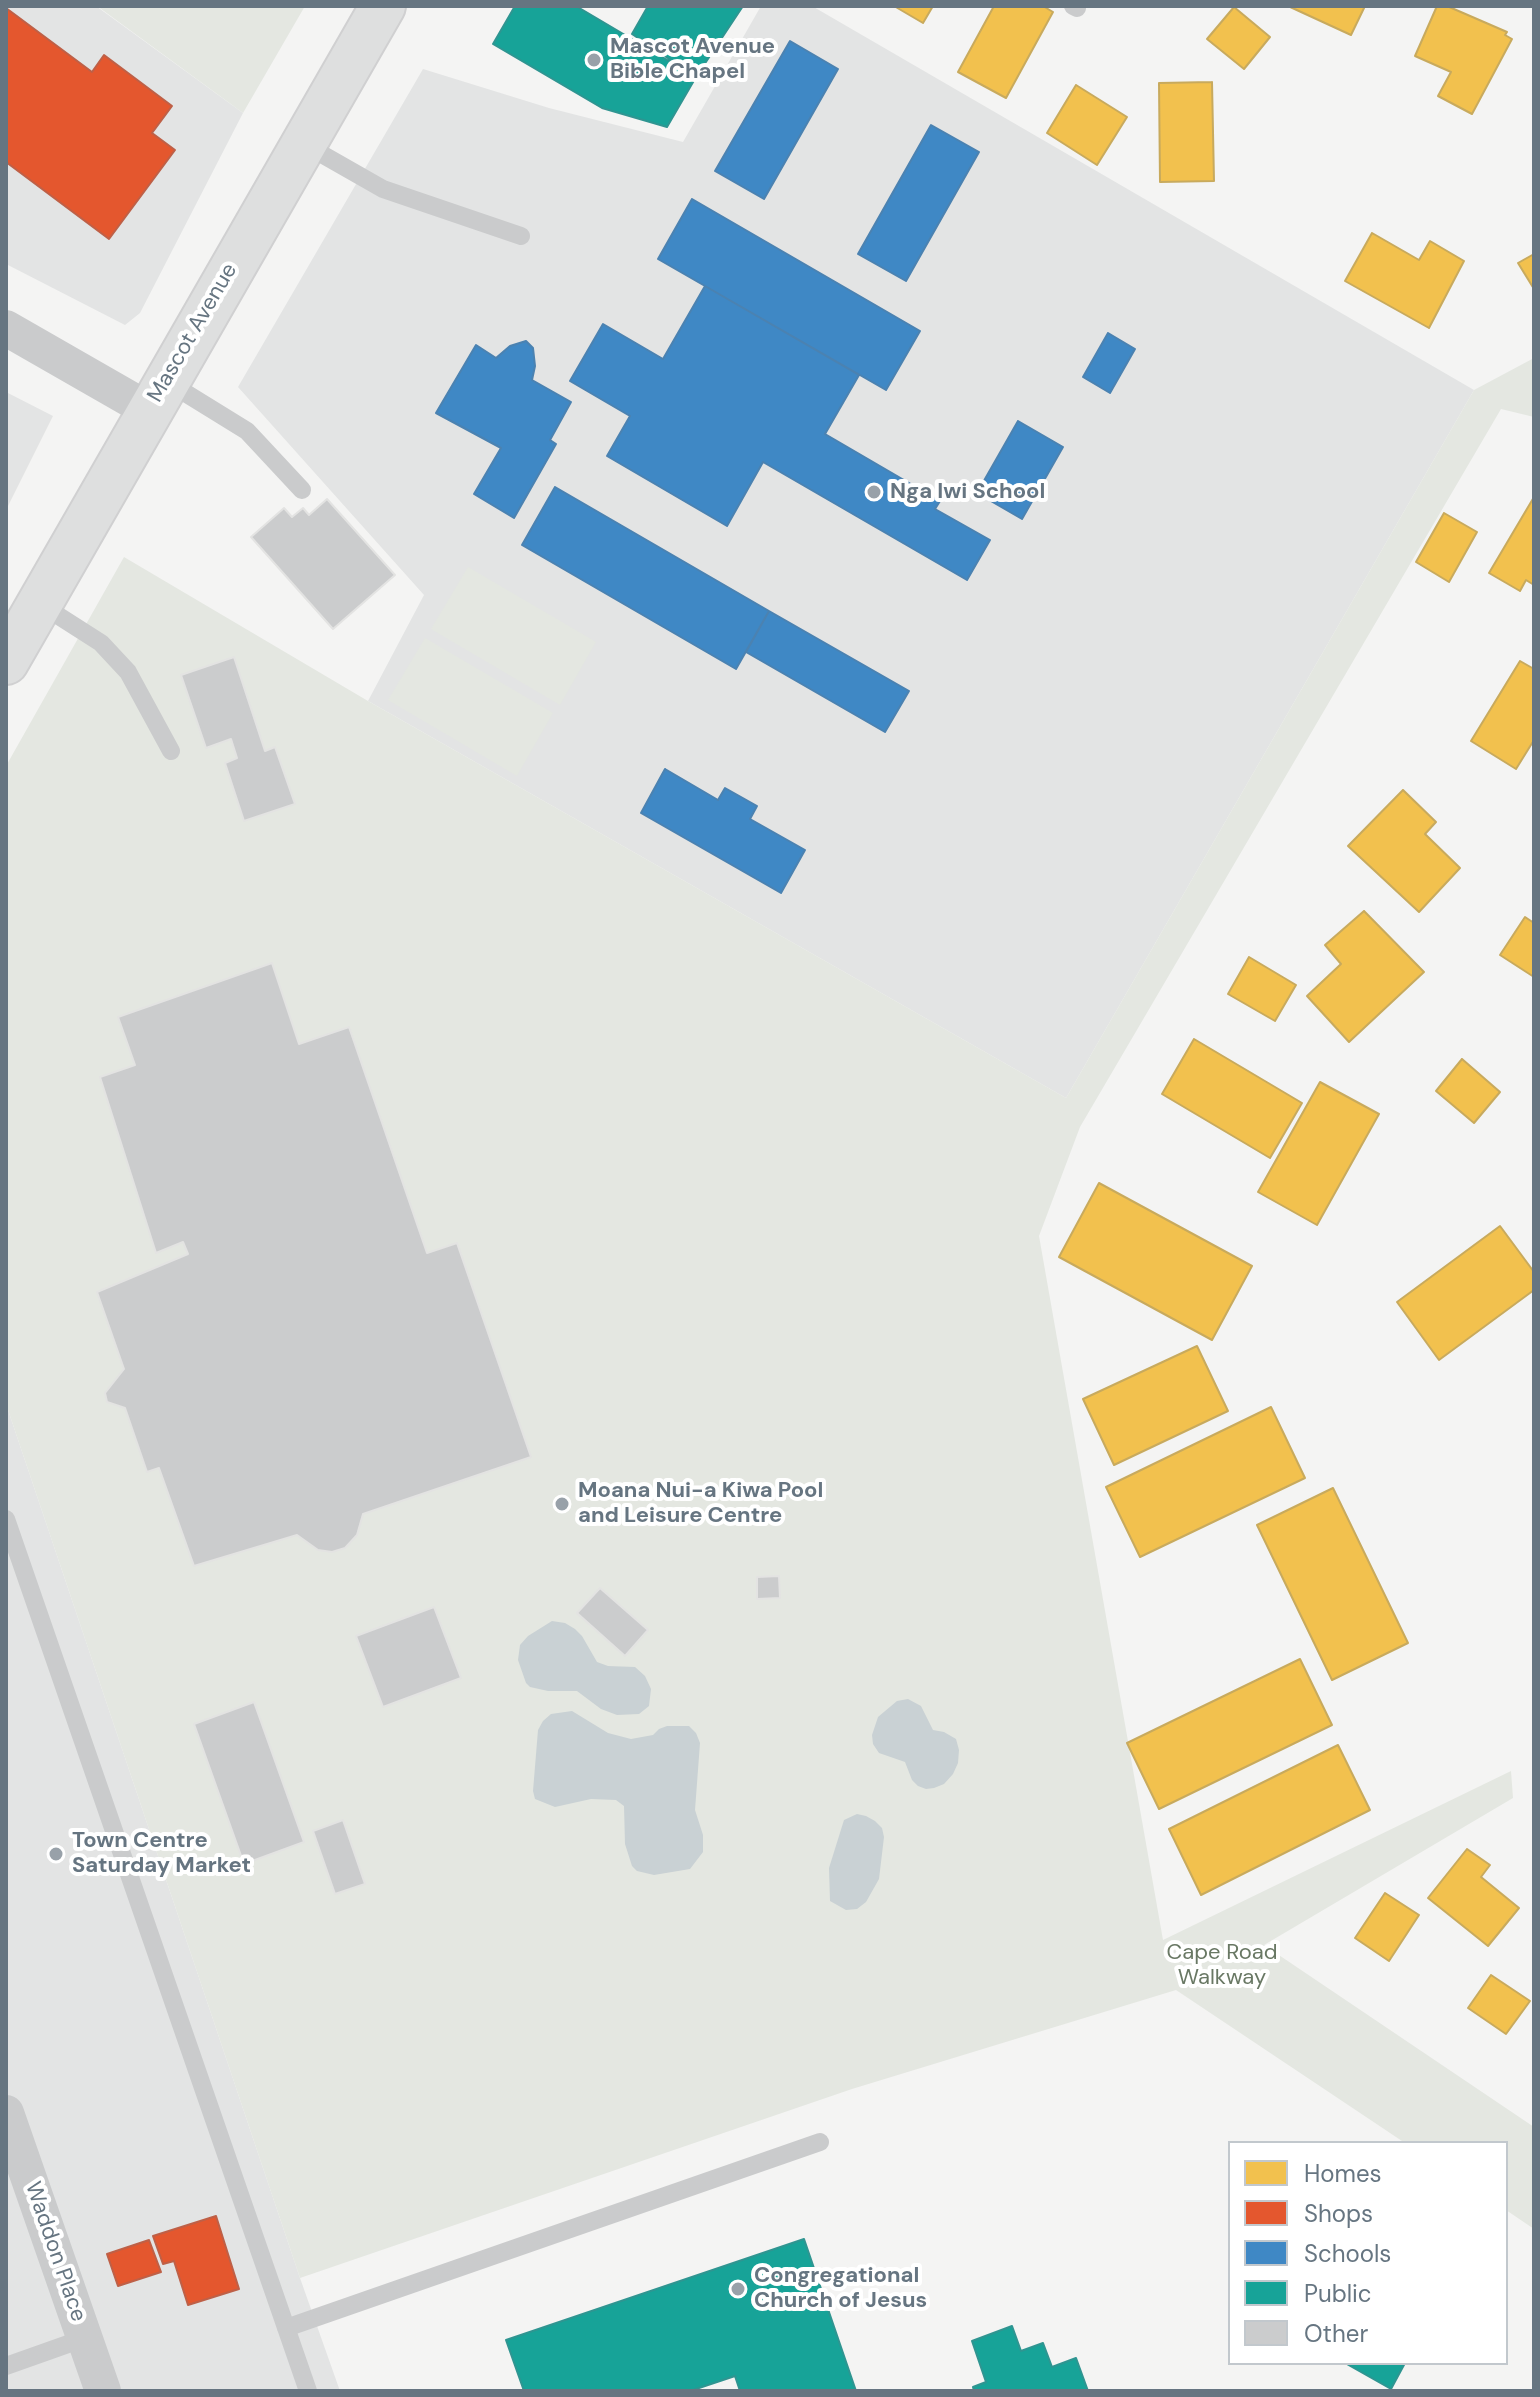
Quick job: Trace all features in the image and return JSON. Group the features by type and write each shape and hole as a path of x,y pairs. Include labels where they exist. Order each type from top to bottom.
{"main road":[{"name":"Mascot Avenue","path":"6,662 383,6"}],"street":[{"path":"6,328 157,395"},
{"name":"Waddon Place","path":"6,2113 103,2391"}],"lane":[{"path":"304,144 383,189 521,236"},
{"path":"157,395 247,431 302,490"},
{"path":"40,603 101,643 128,672 171,751"},
{"path":"6,1519 308,2391"},
{"path":"286,2328 820,2142"},
{"path":"6,2366 85,2338"}],"shaded area":[{"path":"6,6 96,6 243,113 140,313 125,325 6,264"},
{"name":"Nga Iwi School","path":"761,6 812,6 1474,390 1066,1098 368,701 424,595 238,387 423,69 549,108 683,142"},
{"path":"6,392 53,416 6,510"},
{"path":"6,1404 300,2278 340,2391 6,2391"},
{"path":"552,1621 575,1629 597,1662 608,1666 635,1667 645,1676 651,1689 649,1706 639,1714 617,1715 601,1709 577,1691 548,1691 530,1687 518,1660 520,1645"},
{"path":"908,1699 921,1706 933,1730 956,1739 958,1763 944,1784 934,1788 918,1786 912,1780 905,1762 879,1753 873,1744 872,1735 878,1717 897,1701"},
{"path":"572,1711 608,1733 631,1739 653,1735 667,1726 689,1726 696,1733 700,1743 695,1810 703,1835 703,1852 690,1869 654,1875 637,1871 632,1866 625,1844 624,1806 616,1800 591,1799 555,1807 535,1799 538,1730 551,1714"},
{"path":"857,1814 875,1821 882,1828 884,1837 879,1879 866,1902 857,1909 846,1910 830,1901 829,1868 844,1820"}],"green space":[{"path":"97,6 305,6 243,113"},
{"name":"Cape Road Walkway","path":"1534,358 1534,417 1501,409 1080,1127 1039,1236 1163,1940 1511,1771 1513,1798 1264,1945 1534,2127 1534,2229 1508,2211 1508,2141 1402,2141 1176,1990 852,2089 300,2278 6,1404 6,766 124,557 368,701 1066,1098 1474,390"},
{"path":"468,567 596,642 560,705 431,629"},
{"path":"425,638 553,713 517,776 388,700"}],"building: Homes":[{"path":"894,6 933,6 923,23"},
{"path":"994,6 1043,6 1053,12 1006,98 958,72"},
{"path":"1288,6 1365,6 1351,35"},
{"path":"1437,6 1447,6 1507,32 1505,35 1512,39 1472,114 1438,96 1451,72 1415,56"},
{"path":"1234,7 1270,37 1244,69 1207,39"},
{"path":"1212,82 1214,181 1160,182 1159,83"},
{"path":"1076,85 1127,117 1097,165 1047,133"},
{"path":"1372,233 1419,260 1430,241 1464,261 1429,328 1345,281"},
{"path":"1534,254 1534,289 1518,263"},
{"path":"1534,497 1534,585 1526,580 1520,591 1489,573"},
{"path":"1444,513 1477,532 1449,582 1416,562"},
{"path":"1520,661 1534,669 1534,740 1516,769 1471,741"},
{"path":"1403,790 1436,822 1425,834 1460,868 1419,912 1348,846"},
{"path":"1364,911 1424,972 1349,1042 1307,996 1341,964 1325,945"},
{"path":"1525,917 1534,923 1534,977 1500,955"},
{"path":"1249,957 1296,985 1275,1021 1228,994"},
{"path":"1194,1039 1302,1103 1270,1158 1162,1094"},
{"path":"1462,1059 1500,1092 1474,1123 1436,1091"},
{"path":"1320,1082 1379,1114 1317,1225 1258,1192"},
{"path":"1099,1183 1252,1266 1212,1340 1059,1257"},
{"path":"1500,1226 1534,1272 1534,1290 1439,1360 1397,1302"},
{"path":"1197,1346 1228,1411 1114,1465 1083,1399"},
{"path":"1271,1407 1305,1478 1140,1557 1106,1487"},
{"path":"1333,1488 1408,1643 1332,1680 1257,1525"},
{"path":"1300,1659 1332,1725 1159,1809 1127,1743"},
{"path":"1338,1745 1370,1810 1201,1895 1169,1829"},
{"path":"1467,1849 1490,1865 1481,1877 1519,1908 1488,1946 1428,1898"},
{"path":"1385,1893 1419,1915 1389,1961 1355,1938"},
{"path":"1491,1975 1530,2001 1506,2034 1468,2008"}],"building: Shops":[{"path":"6,8 92,72 104,55 172,106 152,133 175,150 109,239 6,162"},
{"path":"216,2216 239,2289 188,2305 174,2261 163,2264 153,2236"},
{"path":"149,2240 161,2272 118,2286 107,2254"}],"building: Schools":[{"path":"790,41 838,69 764,199 715,171"},
{"path":"931,125 979,152 906,281 858,254"},
{"path":"692,199 920,331 886,390 658,259"},
{"path":"705,286 859,375 825,434 940,501 935,509 990,540 967,580 763,462 727,526 607,456 630,416 570,381 603,324 663,359"},
{"path":"1108,333 1135,349 1110,393 1083,377"},
{"path":"526,341 533,348 535,366 532,380 571,402 550,440 556,444 514,518 474,494 501,448 436,413 476,345 496,358 510,346"},
{"path":"1018,421 1063,447 1022,519 977,493"},
{"path":"555,487 769,611 736,669 522,545"},
{"path":"769,611 909,691 885,732 746,652"},
{"path":"665,769 718,800 725,788 757,806 750,819 805,850 781,893 641,813"}],"building: Public":[{"name":"Mascot Avenue Bible Chapel","path":"515,6 576,6 696,77 667,127 602,108 493,44"},
{"path":"648,6 743,6 696,77 632,34"},
{"name":"Congregational Church of Jesus","path":"804,2239 856,2391 740,2391 735,2376 690,2391 524,2391 506,2340"},
{"path":"1012,2326 1021,2351 1043,2343 1052,2367 1076,2358 1088,2391 974,2391 973,2387 986,2382 972,2341"},
{"path":"1349,2365 1404,2365 1391,2389"}],"building: Other":[{"path":"327,499 395,575 333,629 251,537 284,508 292,517 303,508 309,515"},
{"path":"234,657 265,751 275,747 295,804 244,821 225,763 237,758 231,739 206,748 181,675"},
{"path":"272,963 299,1044 349,1027 427,1253 457,1243 531,1457 363,1514 357,1535 345,1548 332,1552 318,1550 297,1535 194,1566 159,1468 147,1472 125,1408 107,1402 105,1393 124,1369 97,1292 188,1254 183,1242 156,1253 100,1077 135,1065 118,1017"},
{"path":"779,1576 780,1598 757,1599 757,1577"},
{"path":"600,1588 648,1630 625,1656 577,1613"},
{"path":"434,1607 461,1678 383,1707 356,1636"},
{"path":"254,1702 304,1842 244,1864 194,1724"},
{"path":"343,1820 365,1884 335,1894 313,1831"}],"place":[{"name":"Mascot Avenue Bible Chapel","path":"594,60"},
{"name":"Nga Iwi School","path":"874,492"},
{"name":"Moana Nui-a Kiwa Pool and Leisure Centre","path":"562,1504"},
{"name":"Town Centre Saturday Market","path":"56,1854"},
{"name":"Congregational Church of Jesus","path":"738,2289"}]}
